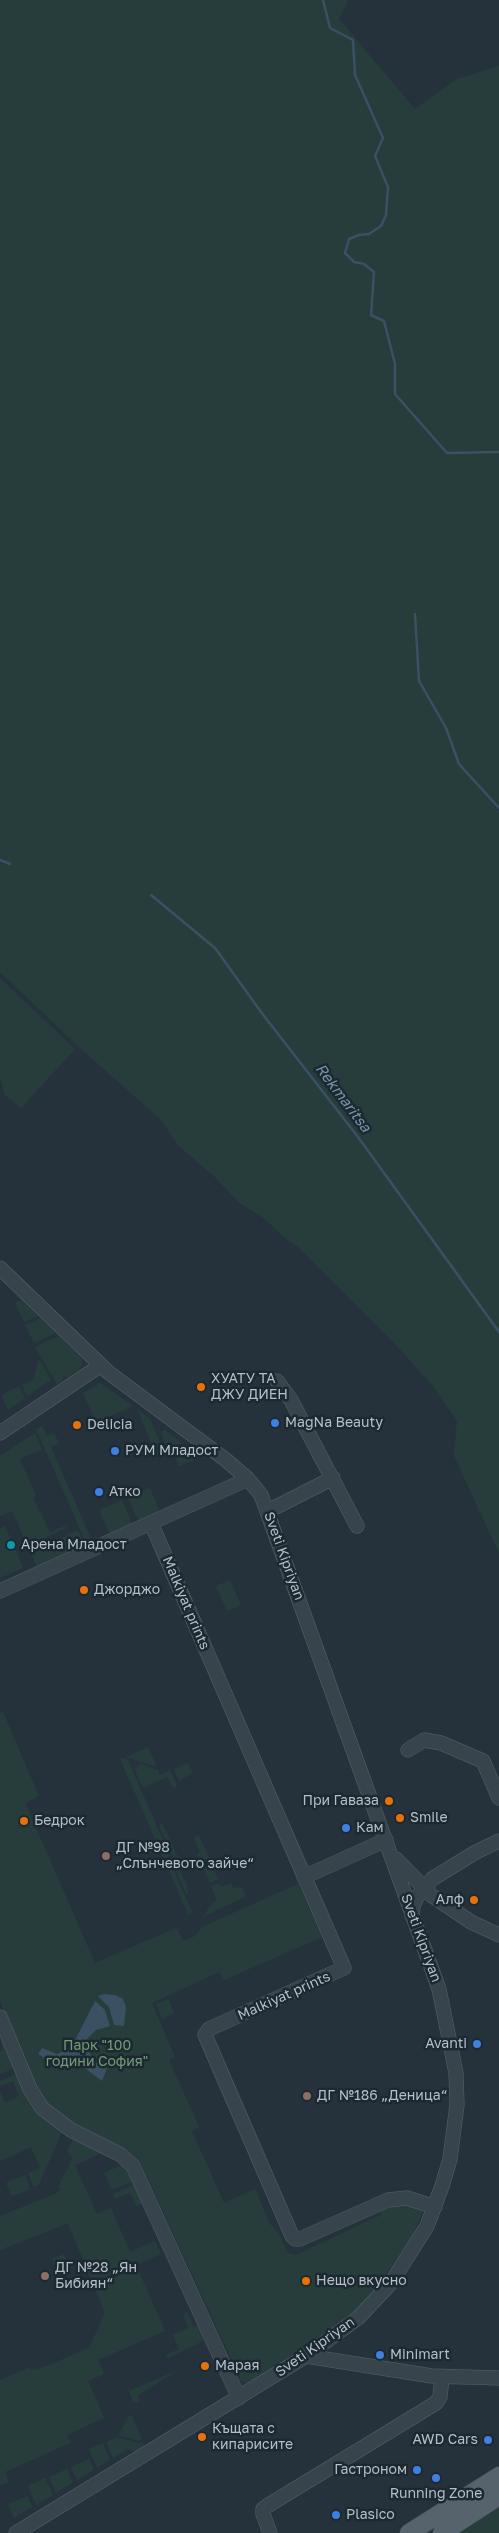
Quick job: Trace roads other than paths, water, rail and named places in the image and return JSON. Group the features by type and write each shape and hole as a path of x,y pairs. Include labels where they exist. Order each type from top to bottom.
{"main road":[{"path":"409,2533 499,2476"},
{"path":"442,2533 499,2496"}],"street":[{"name":"Sveti Kipriyan","path":"0,1268 101,1365 214,1450 248,1479 261,1495 439,1989 456,2072 454,2136 450,2159 435,2207 412,2253 379,2296 342,2332 306,2356 16,2533"},
{"path":"0,1433 101,1365"},
{"path":"276,1381 291,1400 357,1526"},
{"path":"268,1511 333,1478"},
{"path":"0,1591 248,1479"},
{"name":"Malkiyat prints","path":"151,1523 344,1968 209,2029 205,2035 292,2236 295,2239 388,2200 407,2198 435,2207"},
{"path":"408,1750 424,1740 441,1743 483,1761 499,1798"},
{"path":"419,1935 418,1916 427,1892 436,1877 476,1852 499,1841"},
{"path":"304,1876 388,1845 401,1866 427,1892 471,1922 499,1935"},
{"path":"412,1916 413,1906 427,1892"},
{"path":"0,2017 30,2089 42,2108 71,2130 121,2155 136,2172 238,2398"},
{"path":"306,2356 442,2377 499,2378"},
{"path":"270,2533 263,2514 263,2509 266,2506 436,2403 440,2396 442,2377"}],"water":[{"path":"104,1994 115,1995 123,1999 126,2007 124,2026 114,2025 109,2007 98,1996"},
{"path":"95,2001 105,2010 110,2026 96,2030 87,2039 89,2052 94,2060 107,2068 102,2081 86,2069 48,2060 38,2054 42,2048 57,2054 71,2048"}],"waterway":[{"path":"323,0 330,28 353,40 355,75 383,138 375,156 388,187 386,215 381,226 369,234 349,239 345,253 354,262 364,264 374,272 371,315 384,321 395,364 395,394 447,453 499,452"},
{"path":"415,614 419,681 446,728 459,764 499,808"},
{"name":"Rekmaritsa","path":"0,860 10,864"},
{"name":"Rekmaritsa","path":"151,895 215,948 261,1012 358,1137 499,1332"}],"place":[{"name":"ХУАТУ ТА ДЖУ ДИЕН","path":"201,1387"},
{"name":"MagNa Beauty","path":"275,1423"},
{"name":"Delicia","path":"77,1425"},
{"name":"РУМ Младост","path":"115,1451"},
{"name":"Атко","path":"99,1492"},
{"name":"Арена Младост","path":"11,1545"},
{"name":"Джорджо","path":"84,1590"},
{"name":"При Гаваза","path":"389,1801"},
{"name":"Smile","path":"400,1818"},
{"name":"Бедрок","path":"24,1821"},
{"name":"Кам","path":"346,1828"},
{"name":"ДГ №98 „Слънчевото зайче“","path":"106,1856"},
{"name":"Алф","path":"474,1900"},
{"name":"Avanti","path":"477,2044"},
{"name":"ДГ №186 „Деница“","path":"307,2096"},
{"name":"ДГ №28 „Ян Бибиян“","path":"45,2276"},
{"name":"Нещо вкусно","path":"306,2281"},
{"name":"Minimart","path":"380,2355"},
{"name":"Марая","path":"205,2366"},
{"name":"Къщата с кипарисите","path":"202,2437"},
{"name":"AWD Cars","path":"488,2440"},
{"name":"Гастроном","path":"417,2470"},
{"name":"Running Zone","path":"436,2478"},
{"name":"Plasico","path":"336,2515"}],"park label":[{"name":"Парк \"100 години София\"","path":"97,2054"}]}
